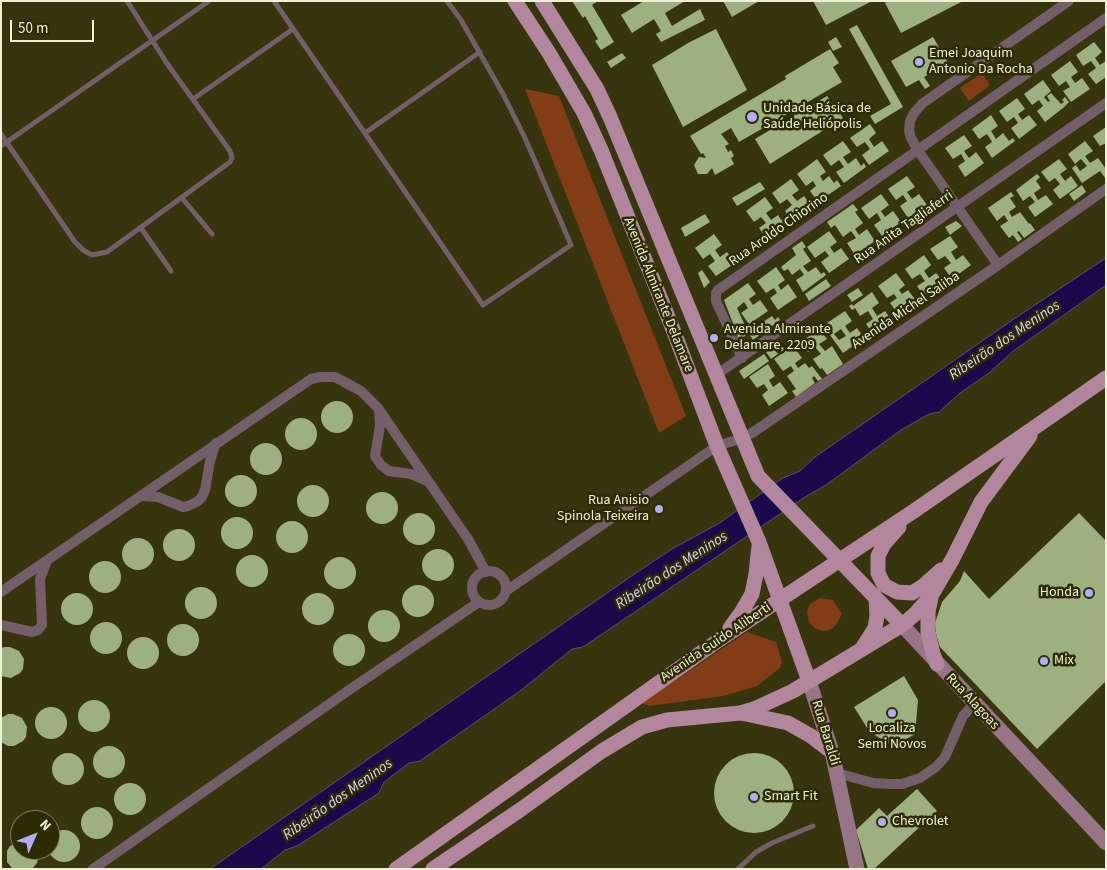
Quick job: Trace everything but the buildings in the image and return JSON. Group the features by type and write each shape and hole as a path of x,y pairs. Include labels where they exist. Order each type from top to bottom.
{"main road":[{"name":"Avenida Almirante Delamare","path":"515,1 560,71 584,113 601,150 674,332 717,446 758,540 780,600"},
{"name":"Avenida Almirante Delamare","path":"542,1 597,89 627,156 758,476 838,560"},
{"path":"560,71 561,66 564,64 572,67 590,95 609,135 627,156"},
{"name":"Avenida Guido Aliberti","path":"396,869 719,640 914,511 1106,378"},
{"name":"Avenida Guido Aliberti","path":"434,869 520,810 602,750 642,727 667,720 740,713 770,702 809,681 902,625 931,596 952,560 981,502 1040,423"},
{"path":"914,511 879,553 878,573 884,584 896,592 914,592 952,560"},
{"path":"719,640 741,613 752,594 756,574 758,540"},
{"name":"Rua Alagoas","path":"838,560 902,625"},
{"path":"931,596 928,612 928,632 937,664"},
{"path":"858,652 870,638 875,628 877,616 876,599"},
{"name":"Rua Baraldi","path":"780,600 809,681"},
{"path":"740,713 788,723 811,736 832,752"}],"street":[{"path":"998,265 917,149 909,130 914,113 924,103 1069,1"},
{"name":"Rua Aroldo Chiorino","path":"742,358 716,302 718,290 1106,18"},
{"name":"Rua Anita Tagliaferri","path":"716,375 1106,103"},
{"name":"Avenida Michel Saliba","path":"506,591 717,446 743,438 998,265 1106,189"},
{"path":"1,592 311,379 335,378 361,391 379,409 468,539 486,572"},
{"path":"379,409 380,426 375,456 381,465 389,471 411,474 430,483"},
{"path":"141,496 158,497 183,507 197,502 206,490 210,461 216,443"},
{"path":"1,625 32,632 38,630 42,625 40,579 46,561"},
{"path":"486,572 492,572 501,576 506,591 496,604 490,605 479,602 473,587 477,577 486,572"},
{"path":"93,869 352,688 479,602"},
{"name":"Rua Alagoas","path":"902,625 1106,843"},
{"name":"Rua Baraldi","path":"809,681 832,752 857,869"},
{"path":"837,773 873,783 902,784 920,778 936,767 944,757 963,716 974,704"}],"lane":[{"path":"1,134 75,242 92,255 107,252 182,198 232,158 230,150 166,62 127,1"},
{"path":"1,146 209,1"},
{"path":"274,1 483,305 571,245 525,138 503,94 480,52 447,1"},
{"path":"193,99 293,29"},
{"path":"365,133 480,52"},
{"path":"182,198 212,234"},
{"path":"141,228 171,271"},
{"path":"738,869 756,852 812,826"}],"shaded area":[{"path":"982,73 990,85 969,101 960,88"},
{"path":"525,89 559,96 686,416 659,433"},
{"path":"820,598 833,600 842,614 836,625 830,630 823,631 815,628 809,622 807,612 810,604"},
{"path":"747,632 776,642 782,662 780,668 757,686 723,696 649,706 642,703"}],"water":[{"name":"Ribeirão dos Meninos","path":"1106,258 1106,285 1012,352 989,373 960,393 939,412 929,414 901,430 826,485 805,497 583,647 572,649 520,691 420,761 409,763 384,782 379,793 297,846 285,850 261,869 210,869 633,575 672,549 718,524 783,478 800,471 815,457 1014,319"}],"place":[{"name":"Emei Joaquim Antonio Da Rocha","path":"919,62"},
{"name":"Unidade Básica de Saúde Heliópolis","path":"752,117"},
{"name":"Avenida Almirante Delamare, 2209","path":"714,338"},
{"name":"Rua Anisio Spinola Teixeira","path":"659,509"},
{"name":"Honda","path":"1089,593"},
{"name":"Mix","path":"1044,661"},
{"name":"Localiza Semi Novos","path":"892,713"},
{"name":"Smart Fit","path":"754,797"},
{"name":"Chevrolet","path":"882,822"}]}
